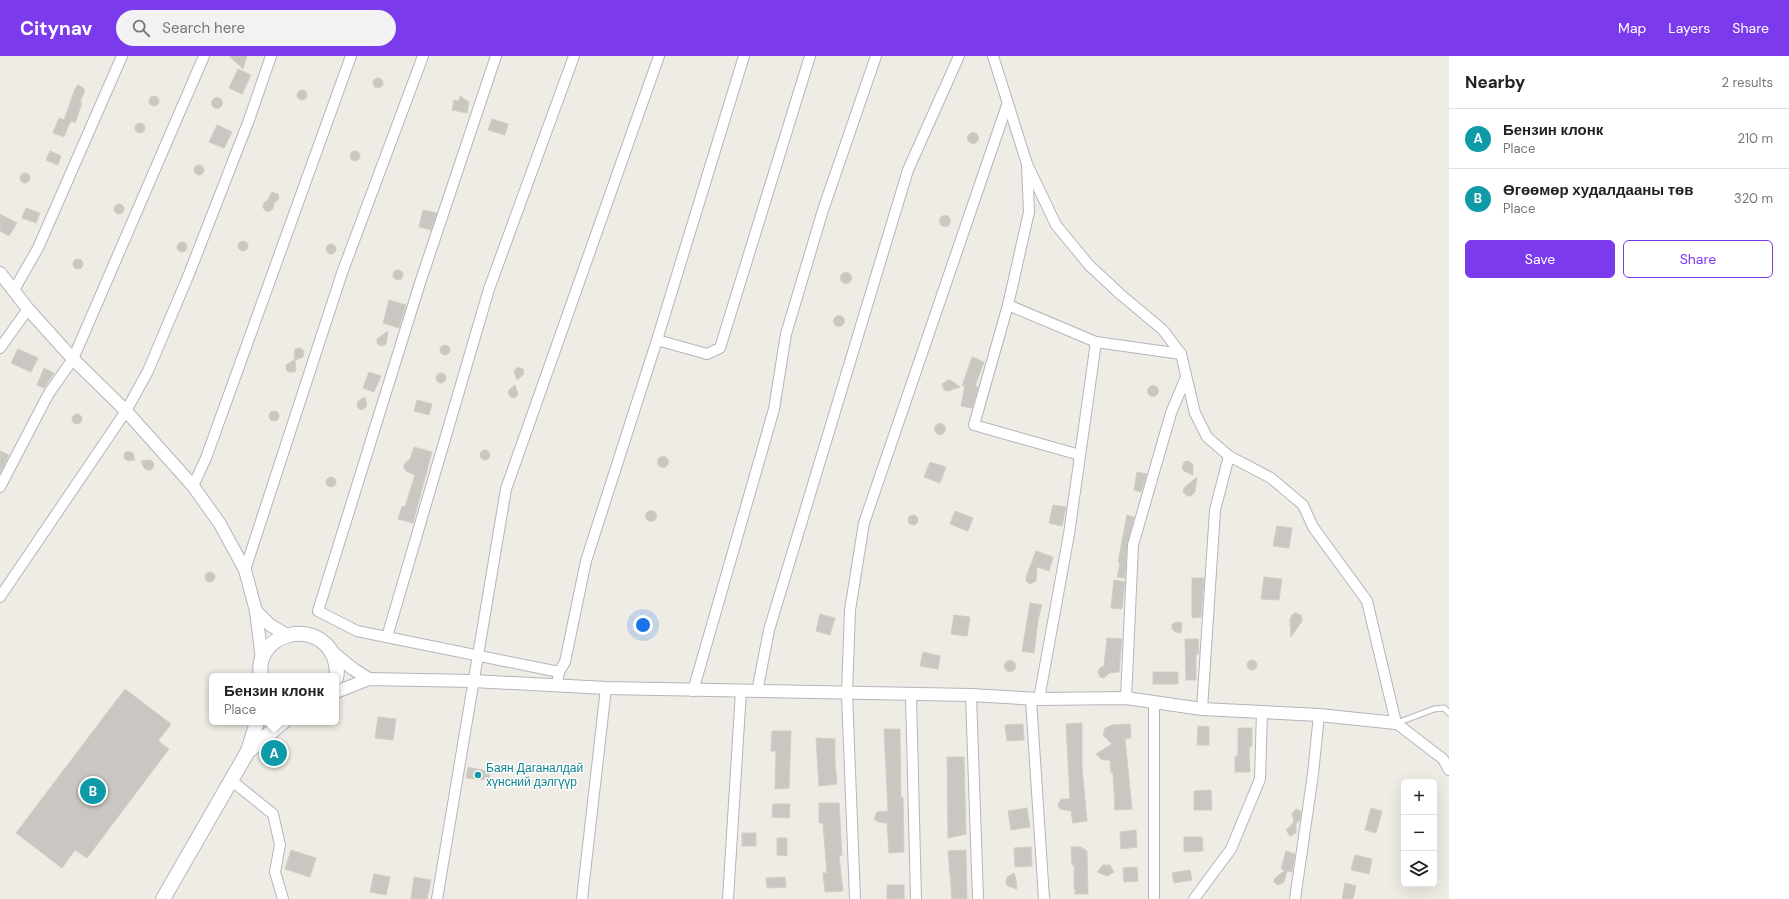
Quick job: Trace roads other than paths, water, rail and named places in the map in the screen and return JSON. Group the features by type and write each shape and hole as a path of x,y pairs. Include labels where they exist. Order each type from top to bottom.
{"main road":[{"path":"261,673 262,660 268,649 276,641 287,635 300,633 312,636 323,642 331,651 336,663 336,673"},
{"path":"163,899 232,781 248,751 256,725"},
{"path":"248,751 279,725"}],"street":[{"path":"14,290 38,248 122,56"},
{"path":"0,487 49,393 73,359 204,56"},
{"path":"0,597 126,411 148,371 189,274 249,120 271,56"},
{"path":"193,486 206,458 351,56"},
{"path":"245,570 342,273 423,56"},
{"path":"496,56 420,283 318,611 357,631 477,654 560,672"},
{"path":"387,637 489,289 574,56"},
{"path":"437,899 477,654 506,489 659,56"},
{"path":"557,685 560,672 565,662 586,561 744,56"},
{"path":"656,340 707,354 720,348 810,56"},
{"path":"694,691 774,408 786,334 823,210 876,56"},
{"path":"757,692 769,630 908,170 959,56"},
{"path":"992,56 1027,164 1056,225 1089,265 1120,294 1163,330 1181,354 1195,413 1208,437 1229,456 1271,478 1303,505 1313,527 1366,601 1396,723"},
{"path":"855,899 847,694 850,610 864,523 1007,105"},
{"path":"1027,164 1029,212 1008,304 974,425 1080,455"},
{"path":"0,273 28,309 73,359 126,411 193,486 220,524 245,570 256,611 262,660"},
{"path":"1008,304 1096,342 1181,354"},
{"path":"0,348 28,309"},
{"path":"1044,899 1035,699 1068,534 1096,342"},
{"path":"1126,698 1133,545 1172,413 1186,377"},
{"path":"1202,709 1214,510 1229,456"},
{"path":"256,611 270,625 287,635"},
{"path":"331,651 353,669 369,679"},
{"path":"339,691 369,679 473,681 694,691 971,695 1035,699 1126,698 1202,709 1320,715 1396,723 1443,759 1449,770"},
{"path":"582,899 606,688"},
{"path":"728,899 741,692"},
{"path":"911,695 916,899"},
{"path":"971,695 978,899"},
{"path":"1154,702 1154,899"},
{"path":"1194,899 1231,849 1260,779 1262,712"},
{"path":"1295,899 1320,715"},
{"path":"232,781 273,814 280,845 275,872 283,899"}],"lane":[{"path":"1396,723 1434,709 1444,708 1449,713"}],"place":[{"name":"Бензин клонк","path":"274,753"},
{"name":"Баян Даганалдай хүнсний дэлгүүр","path":"478,775"},
{"name":"Өгөөмөр худалдааны төв","path":"93,791"}]}
